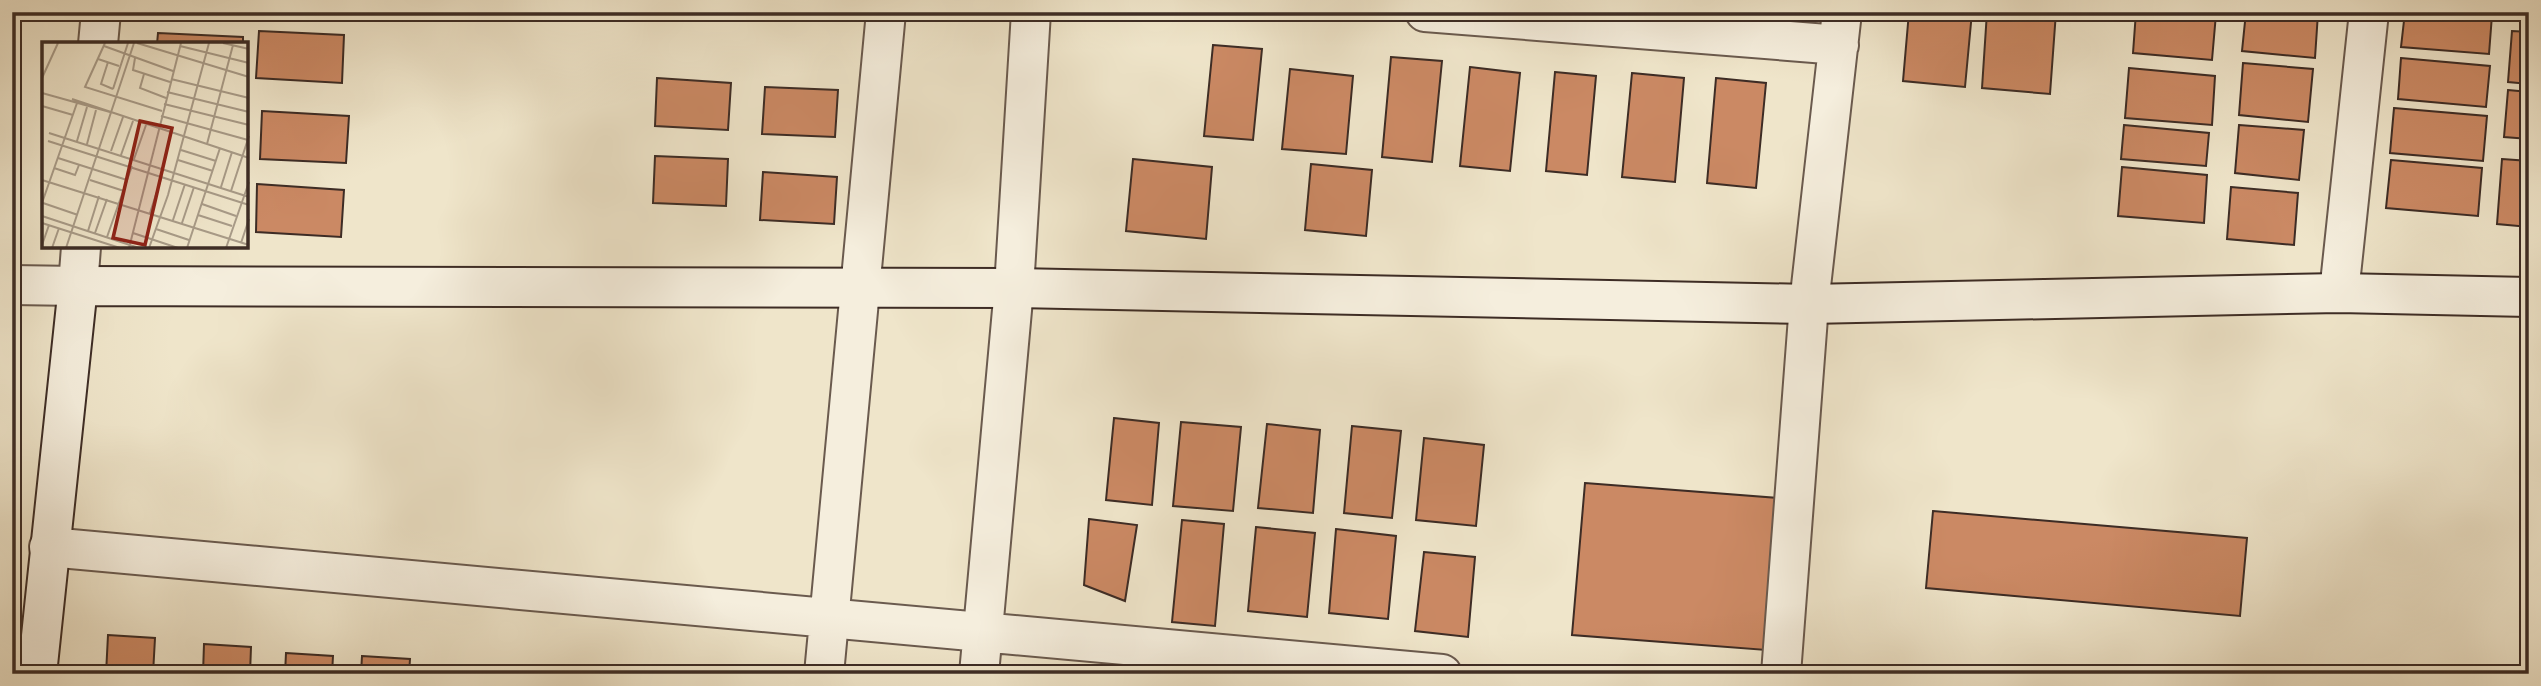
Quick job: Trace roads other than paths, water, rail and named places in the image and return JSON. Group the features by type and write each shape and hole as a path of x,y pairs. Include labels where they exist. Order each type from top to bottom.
{"street":[{"path":"98,42 101,12"},
{"path":"824,674 886,12"},
{"path":"979,674 1014,288 1031,12"},
{"path":"1425,12 1841,29 1809,304 1781,674"},
{"path":"2339,293 2369,12"},
{"path":"37,674 81,248"},
{"path":"12,285 1014,288 1809,304 2339,293 2529,297"},
{"path":"49,547 982,632 1284,667 1442,674"}]}
